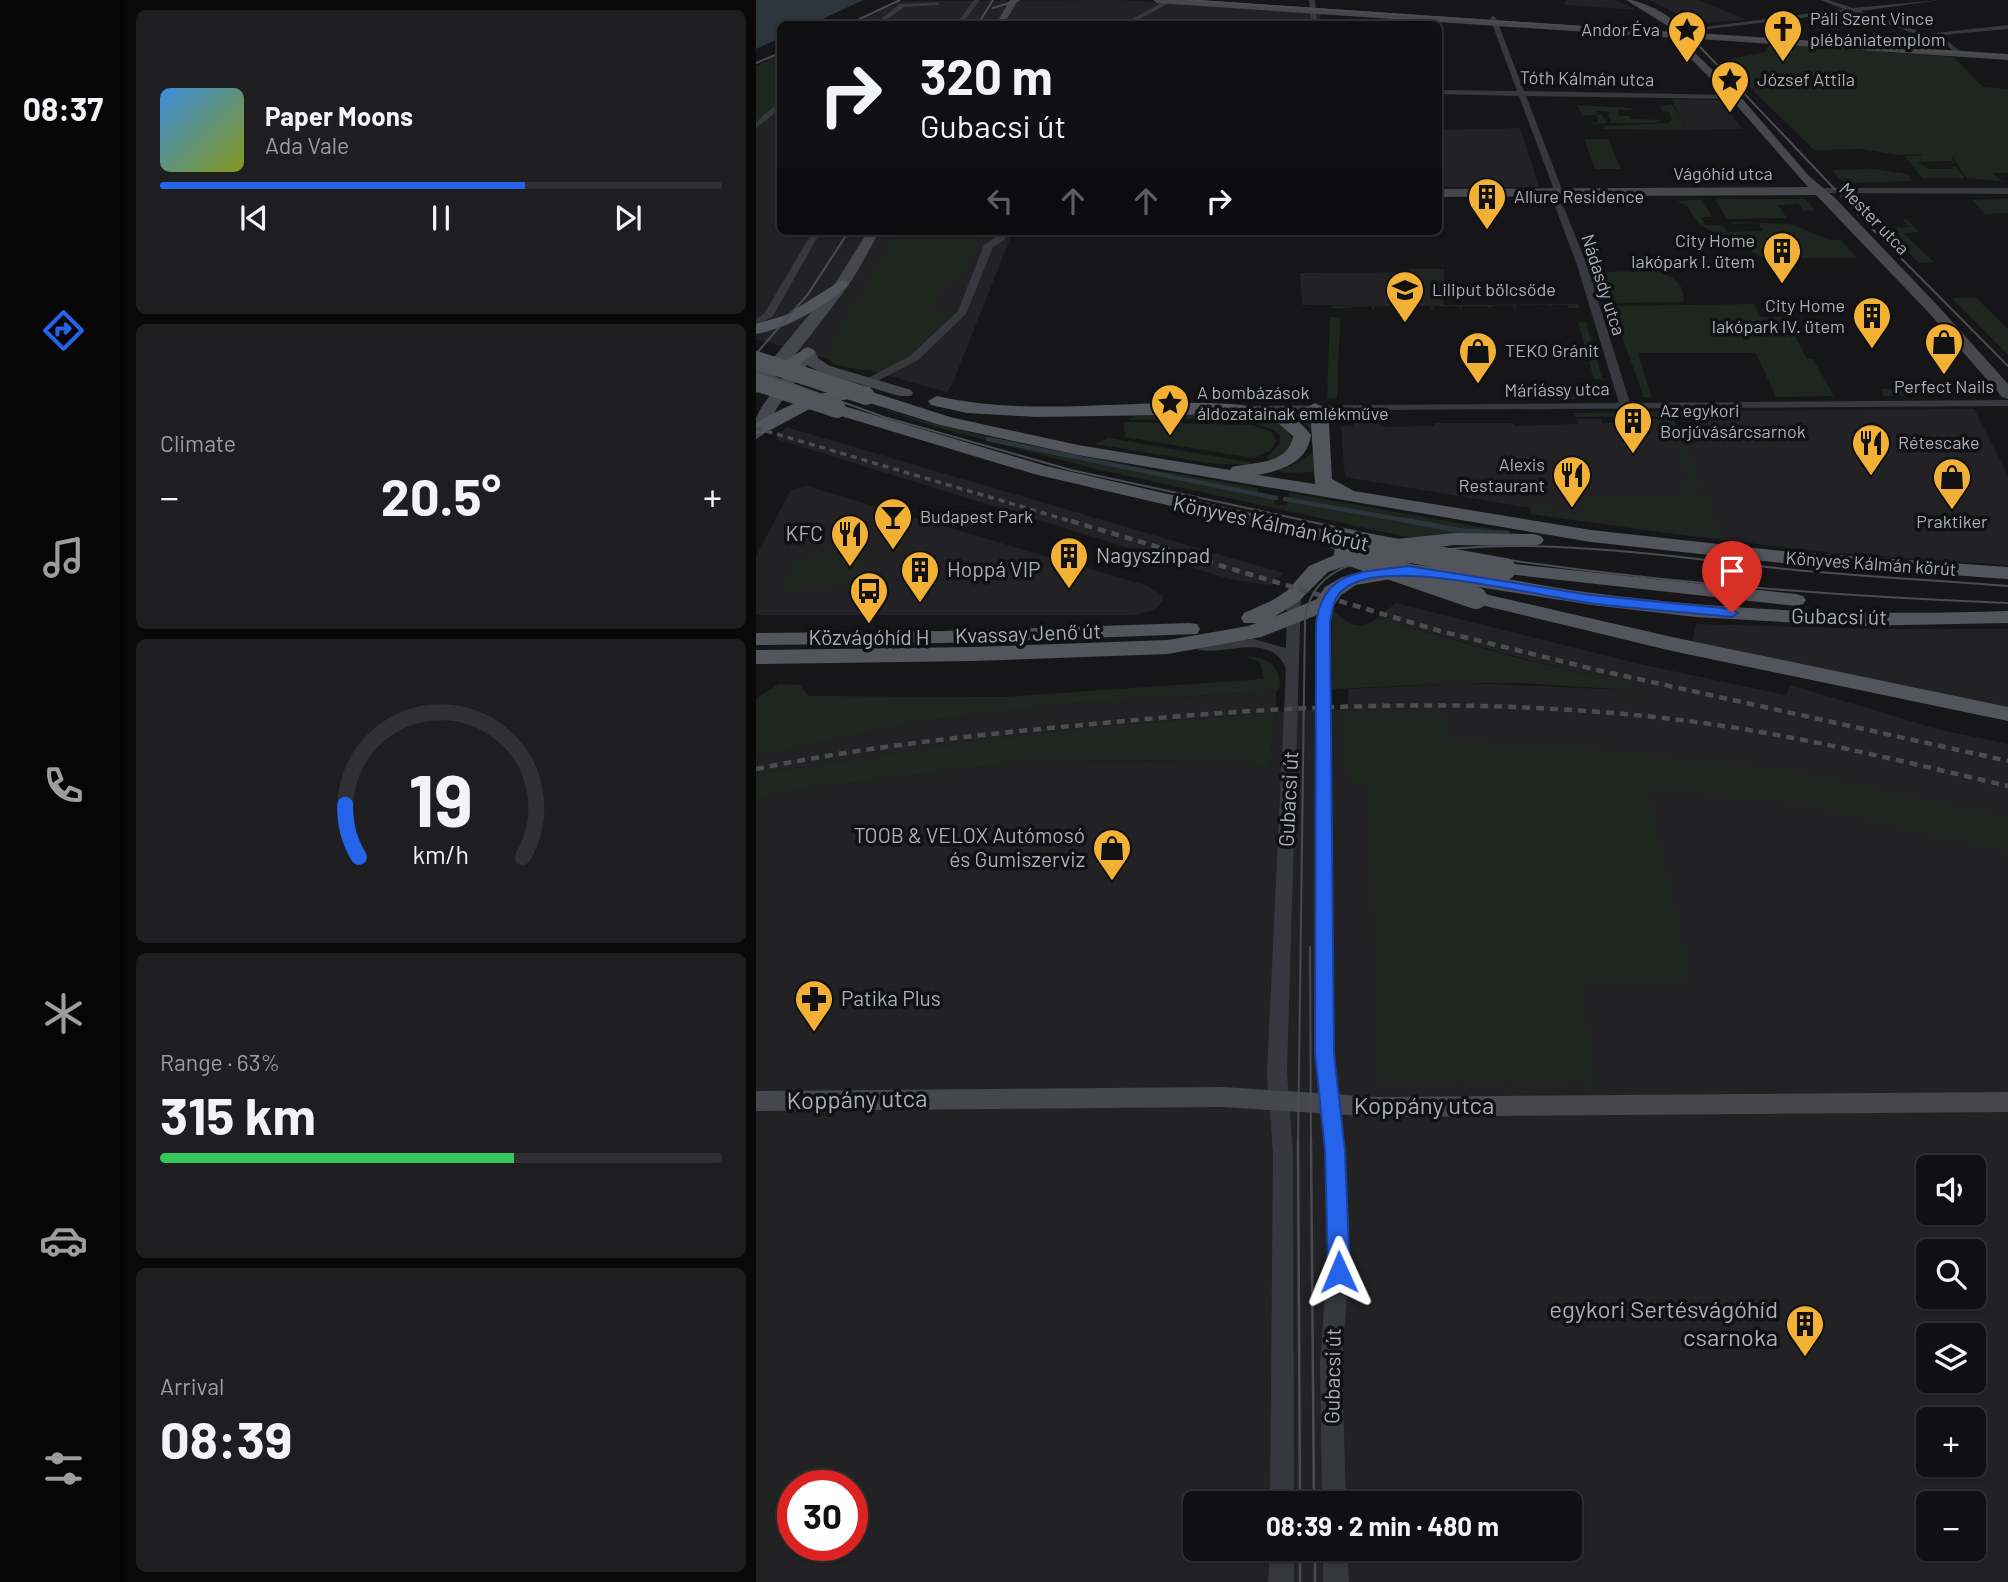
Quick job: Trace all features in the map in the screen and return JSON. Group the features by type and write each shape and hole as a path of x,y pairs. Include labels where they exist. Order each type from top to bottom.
{"main road":[{"path":"756,326 775,326 796,317 842,284"},
{"path":"756,372 792,363 808,352"},
{"name":"Könyves Kálmán körút","path":"756,360 871,385 999,433 1186,469 1591,536 1695,549 2008,573"},
{"name":"Könyves Kálmán körút","path":"756,382 973,452 1333,543 1505,569 1746,596 2008,615"},
{"path":"757,431 798,406 822,396 872,390 905,393 989,411 1233,409 1273,415 1292,424 1301,435 1302,442 1296,453 1280,463 1257,470 1186,469"},
{"path":"1339,408 1317,416 1323,482 1354,497"},
{"path":"1294,595 1308,577 1333,563 1370,551 1412,544 1506,538 1695,549"},
{"path":"1333,543 1476,598 1672,644 2008,715"},
{"name":"Gubacsi út","path":"1326,603 1332,591 1349,581 1379,573 1408,570 1590,599 1732,613 1806,617 2008,615"},
{"name":"Kvassay Jenő út","path":"756,657 1107,641 1214,627 1258,616 1294,595"},
{"name":"Kvassay Jenő út","path":"756,639 1107,641 1168,647 1252,632 1326,603"}],"street":[{"path":"961,21 976,0"},
{"path":"1002,21 1012,4 1026,0"},
{"path":"1157,0 1312,5"},
{"path":"1217,0 1706,32 1958,52"},
{"name":"Mester utca","path":"1630,0 1666,21 1678,32 1694,57 1735,97 1804,179 1908,282 2008,394"},
{"path":"1637,0 1706,32 2008,55"},
{"path":"1823,0 1947,43 1958,52"},
{"path":"1706,32 1938,0"},
{"path":"1132,21 1170,1"},
{"path":"882,21 902,5 938,4"},
{"path":"1494,20 1678,32"},
{"name":"Nádasdy utca","path":"1494,20 1558,187 1554,193 1582,265 1626,406"},
{"path":"1648,28 1663,27 1666,21"},
{"path":"1924,35 2008,27"},
{"path":"1706,32 1715,57"},
{"path":"1694,57 1715,57"},
{"path":"1711,73 1709,65 1715,57"},
{"name":"Tóth Kálmán utca","path":"1442,92 1735,97"},
{"path":"756,126 777,108"},
{"name":"Vágóhíd utca","path":"1442,193 2008,191"},
{"path":"756,326 768,316 815,235"},
{"path":"756,388 775,369 827,304 872,235"},
{"path":"871,385 915,358 962,312 989,245 1001,239 1002,235"},
{"path":"757,304 781,294"},
{"path":"757,304 769,312"},
{"path":"757,431 824,324 827,304"},
{"path":"808,352 812,362 818,366 871,385 905,393"},
{"name":"Máriássy utca","path":"1339,408 2008,403"},
{"path":"1233,409 1317,416"},
{"name":"Gubacsi út","path":"1282,1491 1283,1153 1278,1054 1294,595"},
{"name":"Gubacsi út","path":"1326,603 1323,623 1325,1053 1339,1253 1331,1362 1334,1491"},
{"name":"Kvassay Jenő út","path":"1168,647 1250,643 1269,645 1283,652 1292,663 1293,678"},
{"name":"Koppány utca","path":"756,1101 1122,1097 1280,1100 1378,1107 2008,1102"},
{"path":"1282,1561 1282,1582"},
{"path":"1335,1561 1336,1582"}],"shaded area":[{"path":"756,0 863,0 818,21 777,21 777,39 756,49"},
{"path":"1120,0 1165,3 1196,0 1310,8 1321,14 1320,21 859,21 902,1"},
{"path":"1567,0 1615,0 1637,10 1565,5"},
{"path":"1649,0 1699,0 1747,20 1697,23"},
{"path":"1770,44 1954,57 1983,87 2008,89 2008,173 1991,173 2008,182 1967,178 1954,160 1955,154 1952,160 1956,164 1950,161 1918,162 1928,169 1953,169 1951,166 1956,166 1965,178 1922,178 1905,156 1922,154 1896,155 1863,149 1814,150 1723,61 1765,52"},
{"path":"777,56 777,105 756,123 756,66"},
{"path":"777,57 777,235 1011,235 947,392 756,339 756,67"},
{"path":"1671,99 1719,100 1743,129 1686,130"},
{"path":"1577,105 1631,108 1632,110 1618,110 1619,116 1662,120 1656,123 1612,123 1608,115 1610,112 1598,111 1596,114 1602,115 1607,123 1590,124 1598,122 1596,115 1582,116"},
{"path":"1673,105 1686,130 1602,129 1605,126 1668,123 1672,120 1669,112 1662,111 1660,106"},
{"path":"1520,128 1539,187 1442,187 1442,130"},
{"path":"1584,139 1608,139 1621,169 1595,169"},
{"path":"1875,169 1907,174 1912,181 1849,183 1842,181 1831,170"},
{"path":"1702,199 1712,217 1701,217 1705,225 1722,225 1728,232 1763,231 1758,223 1735,226 1732,222 1791,224 1830,240 1841,240 1857,258 1764,258 1700,225 1687,206 1677,201"},
{"path":"1715,199 1805,199 1815,210 1804,211 1798,204 1778,205 1787,218 1727,219"},
{"path":"2008,199 2008,213 1985,214 1972,200"},
{"path":"1875,218 1882,218 1893,228 1909,227 1903,219 1907,219 1919,232 1903,233 1934,262 1919,263"},
{"path":"896,235 995,235 994,238 979,239 959,282 946,284 930,311 957,312 916,352 888,367 872,370 854,369 832,363 827,355"},
{"path":"1410,269 1444,269 1444,282 1438,282 1437,275 1415,275 1416,282 1412,284 1388,284 1388,273 1408,273"},
{"path":"1656,271 1677,282 1682,290 1683,302 1609,303 1598,272"},
{"path":"1439,272 1441,306 1302,305 1300,273"},
{"path":"1389,290 1413,290 1418,302 1441,301 1442,294 1444,305 1578,304 1580,308 1568,308 1567,305 1551,305 1550,308 1548,305 1516,305 1515,309 1513,305 1491,306 1490,309 1488,306 1462,306 1461,310 1459,306 1434,306 1432,310 1430,306 1409,306 1407,310 1405,306 1394,306 1393,310 1391,306 1375,306 1373,310 1371,306 1332,309 1331,306 1390,304"},
{"path":"1952,298 1976,298 2008,329 2008,355"},
{"path":"1754,304 1761,317 1785,317 1807,359 1813,359 1834,396 1776,397 1756,353 1638,353 1651,397 1644,397 1611,306"},
{"path":"1330,317 1340,317 1337,398 1327,399"},
{"path":"1578,322 1591,323 1587,324 1590,337 1595,337 1591,339 1602,378 1609,380 1594,379"},
{"path":"1954,388 1957,391 1943,392 1945,396 1884,396 1880,389"},
{"path":"1526,391 1592,391 1594,399 1527,399"},
{"path":"864,403 1010,442 1258,488 1258,492 1274,496 1274,504 1287,506 1289,493 1530,536 1425,541 1100,470 936,427"},
{"path":"1974,409 2008,475 2008,565 1833,553 1658,532 1531,514 1531,508 1345,477 1341,426 1353,426 1353,422 1379,422 1380,427 1435,426 1435,423 1513,423 1514,426 1577,424 1576,419 1601,419 1602,423 1653,423 1652,419 1674,419 1677,427 1698,426 1696,418 1713,411"},
{"path":"1278,411 1307,411 1312,417 1318,439 1317,472 1283,473 1279,470 1307,457 1314,449 1316,441 1306,425"},
{"path":"1666,411 1673,416 1576,417 1574,413"},
{"path":"1136,416 1253,417 1284,428 1290,434 1292,444 1282,456 1271,461 1266,458 1280,444 1280,436 1269,428 1232,420 1127,420"},
{"path":"1652,419 1674,419 1703,490 1678,491 1676,486 1691,486 1671,427 1655,426"},
{"path":"1124,422 1252,425 1271,432 1276,441 1270,451 1254,458 1125,437"},
{"path":"786,427 1284,573 1269,585 1229,579 776,439"},
{"path":"1108,438 1255,465 1215,464 1095,444"},
{"name":"Budapest Park","path":"806,486 1148,586 1162,595 1163,601 1154,610 1134,615 756,615 756,556 791,490"},
{"path":"1706,498 1722,539 1531,514 1531,508 1543,507 1584,516 1580,499"},
{"path":"827,548 859,554 866,559 862,572 835,587 781,588 797,561 806,561"},
{"path":"1396,603 1644,665 1786,695 1790,685 1941,730 2008,744 2008,1582 756,1582 756,799 791,791 1039,760 1245,761 1268,770 1276,712 1349,709 1348,689 1465,683 1655,691 1377,618"},
{"path":"1332,610 1353,624 1364,625 1377,618 1514,657 1662,692 1520,683 1332,689"},
{"path":"1696,624 1876,629 2008,629 2008,709 1692,642"},
{"path":"1246,656 1271,664 1278,674 1280,688 1276,691 1080,703 918,722 756,757 756,698 779,684 800,685 809,696 1002,697 1264,679 1260,663"},
{"path":"1276,691 1276,712 979,740 756,774 756,757 918,722 1080,703"},
{"path":"1371,710 1396,717 1411,710 1450,717 1440,739 1572,747 1784,769 2008,817 2008,852 1796,803 1647,789 1691,980 1580,981 1595,1082 1378,1083 1371,785 1352,783 1346,762 1342,715"},
{"path":"1276,712 1268,770 1245,761 1039,760 791,791 756,799 756,774 979,740"}],"waterway":[{"path":"988,439 1276,498"},
{"path":"1285,499 1420,523"},
{"path":"1410,521 1463,531 1507,533"}],"tram line":[{"path":"855,21 900,0"},
{"path":"980,21 993,0"},
{"path":"993,8 1019,0"},
{"path":"1185,0 1688,34"},
{"path":"1630,0 1688,34"},
{"path":"1688,34 2008,56"},
{"path":"1688,34 1881,238 2008,366"},
{"path":"756,63 777,54"},
{"path":"756,354 808,294 846,235"},
{"path":"756,371 884,417 1071,470 1423,546"},
{"path":"1298,1143 1305,617 1315,590 1330,575 1355,564 1440,550 1544,546 1831,573 2008,586"},
{"path":"1461,553 1597,572 1734,586 2008,603"},
{"path":"1310,947 1311,1144"},
{"path":"1311,1142 1314,1491"},
{"path":"1298,1143 1300,1491"},
{"path":"1300,1561 1300,1582"},
{"path":"1315,1561 1315,1582"}],"railway":[{"path":"756,428 1077,523"},
{"path":"1071,521 1440,631 1593,669 2008,761"},
{"path":"756,769 919,742 1230,712 1378,706 1525,707 1672,719 1757,731 2008,786"}],"place":[{"name":"Páli Szent Vince plébániatemplom","path":"1783,63"},
{"name":"Andor Éva","path":"1687,64"},
{"name":"József Attila","path":"1730,114"},
{"name":"Allure Residence","path":"1487,231"},
{"name":"City Home lakópark I. ütem","path":"1782,285"},
{"name":"Liliput bölcsőde","path":"1405,324"},
{"name":"City Home lakópark IV. ütem","path":"1872,350"},
{"name":"Perfect Nails","path":"1944,376"},
{"name":"TEKO Gránit","path":"1478,385"},
{"name":"A bombázások áldozatainak emlékműve","path":"1170,437"},
{"name":"Az egykori Borjúvásárcsarnok","path":"1633,455"},
{"name":"Rétescake","path":"1871,477"},
{"name":"Alexis Restaurant","path":"1572,509"},
{"name":"Praktiker","path":"1952,511"},
{"name":"Budapest Park","path":"893,551"},
{"name":"KFC","path":"850,568"},
{"name":"Nagyszínpad","path":"1069,590"},
{"name":"Hoppá VIP","path":"920,604"},
{"name":"Közvágóhíd H","path":"869,625"},
{"name":"TOOB & VELOX Autómosó és Gumiszerviz","path":"1112,882"},
{"name":"Patika Plus","path":"814,1033"},
{"name":"egykori Sertésvágóhíd csarnoka","path":"1805,1358"}],"route":[{"path":"1339,1272 1335,1151 1325,1053 1323,623 1326,603 1332,591 1349,581 1363,577 1392,570 1408,570 1590,599 1732,613"}]}
